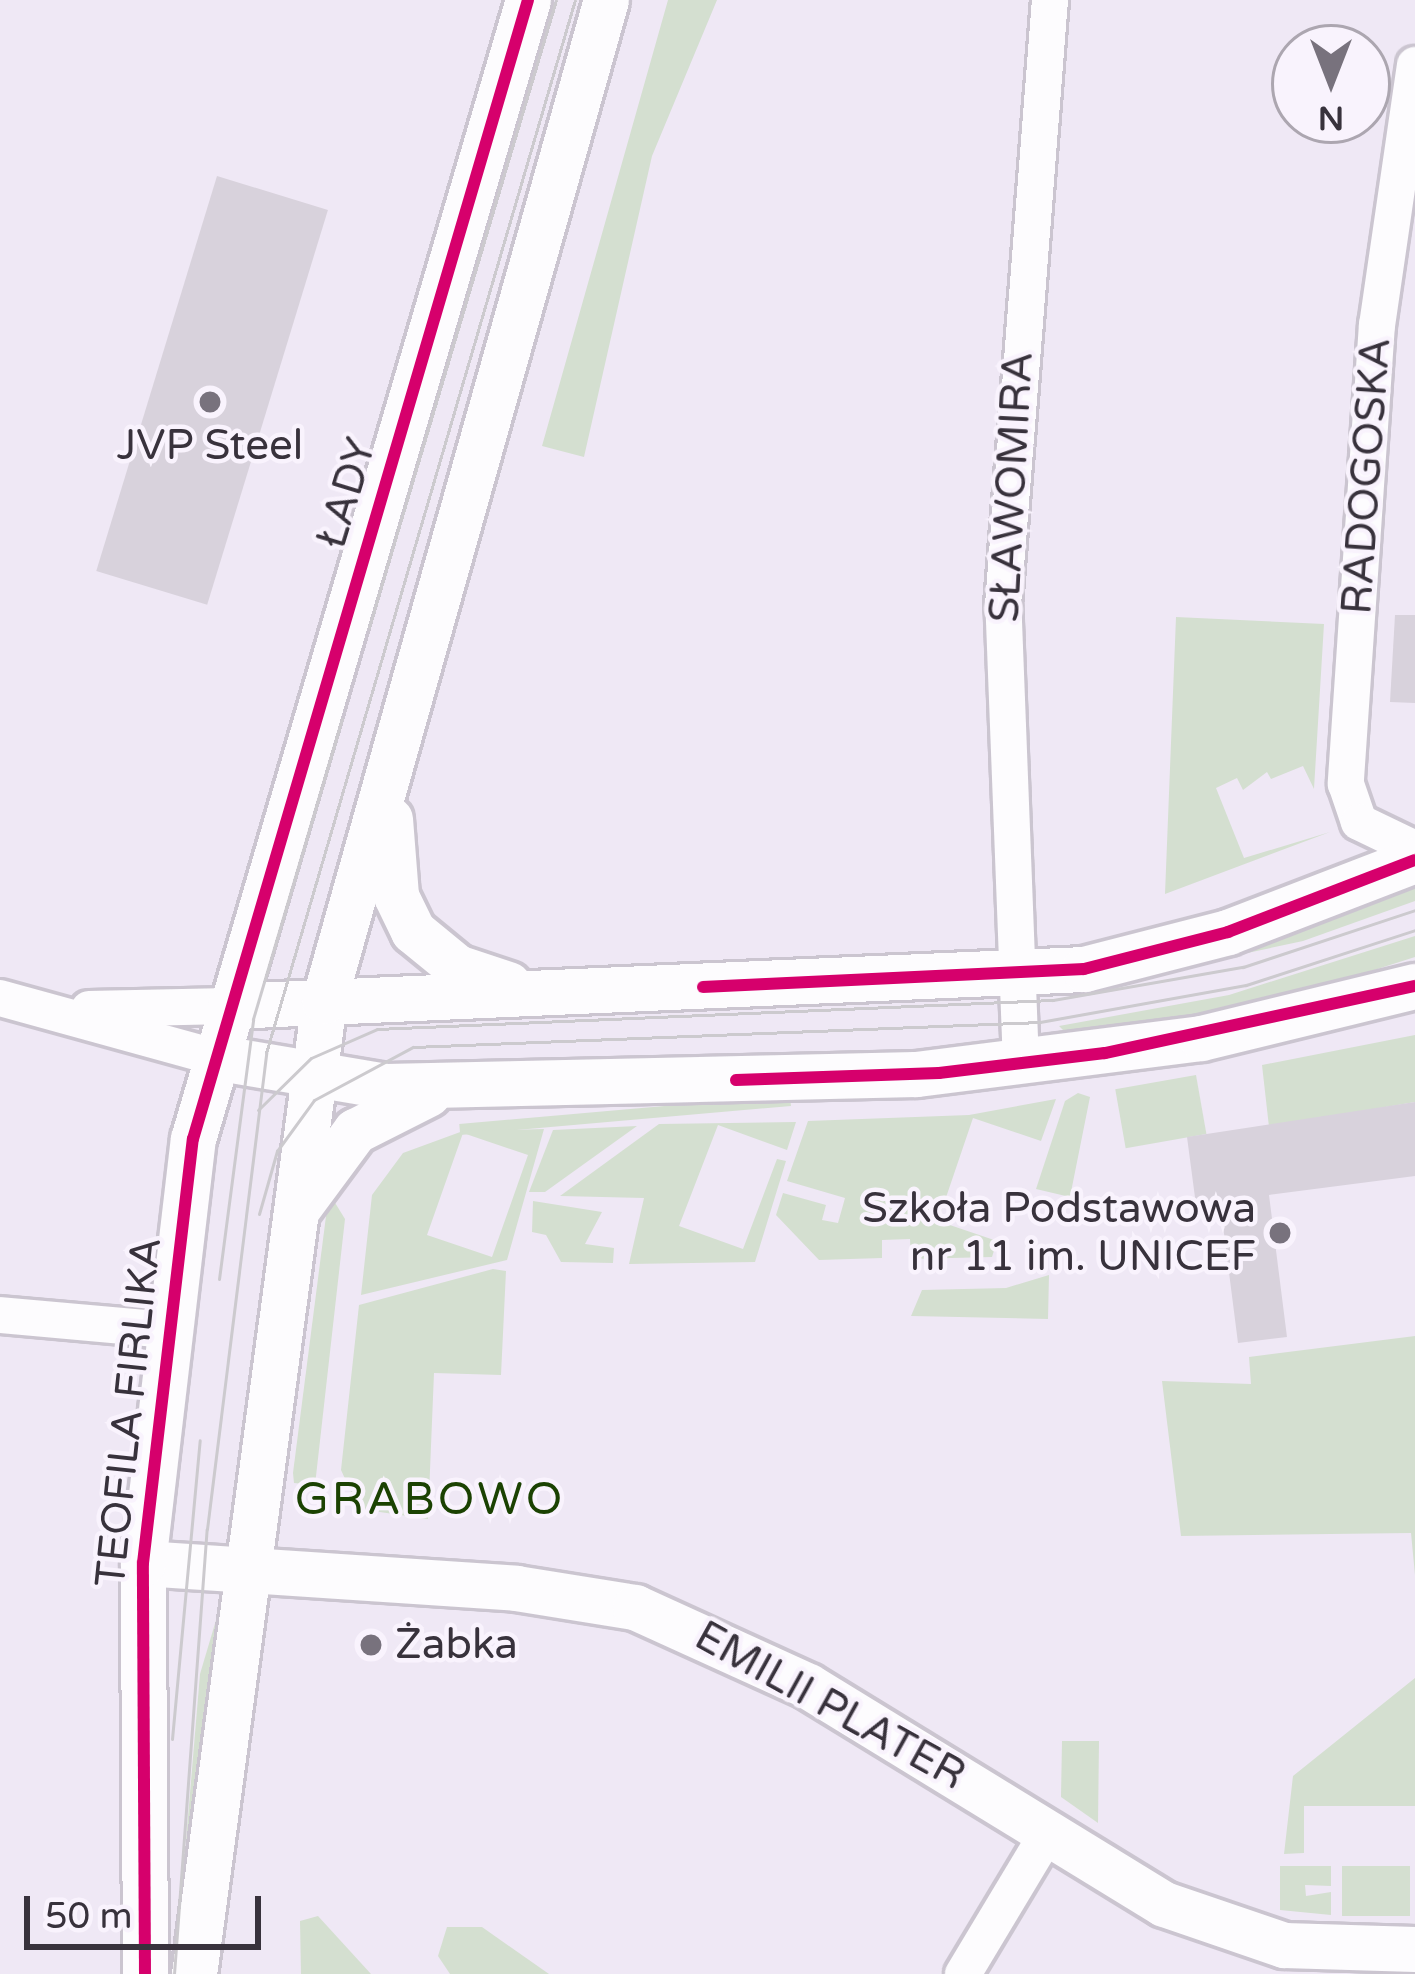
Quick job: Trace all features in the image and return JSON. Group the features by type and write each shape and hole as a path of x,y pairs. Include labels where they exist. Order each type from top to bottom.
{"street":[{"name":"ŁADY","path":"230,1006 528,0"},
{"path":"194,1974 287,1239 324,1001 395,766 606,0"},
{"name":"SŁAWOMIRA","path":"1021,1064 1004,588 1050,0"},
{"name":"RADOGOSKA","path":"1415,65 1377,324 1348,752 1353,815 1386,842 1415,849"},
{"path":"395,766 392,866 413,931 472,974 564,991"},
{"path":"7,1000 230,1006 1016,974 1174,949 1415,860"},
{"path":"7,1000 214,1058 309,1076 464,1086 1021,1064 1201,1038 1415,986"},
{"name":"TEOFILA FIRLIKA","path":"145,1974 143,1563 193,1139 230,1006"},
{"path":"287,1239 317,1172 356,1131 409,1100 464,1086"},
{"path":"0,1315 169,1330"},
{"name":"TEOFILA FIRLIKA","path":"143,1563 246,1571"},
{"name":"EMILII PLATER","path":"246,1571 555,1592 659,1614 808,1686 1047,1834 1215,1926 1309,1949 1396,1958"},
{"path":"963,1974 1047,1834"}],"green space":[{"path":"668,0 717,0 652,156 584,457 542,446"},
{"path":"1176,617 1324,624 1314,789 1303,766 1271,779 1267,772 1243,790 1237,778 1216,788 1244,858 1330,832 1165,894"},
{"path":"1415,880 1415,901 1303,941 1055,994"},
{"path":"1415,936 1415,957 1321,987 1170,1024 1067,1034 1059,1026 1229,995"},
{"path":"1415,1035 1415,1102 1269,1127 1262,1065"},
{"path":"1196,1075 1206,1134 1126,1148 1115,1089"},
{"path":"1078,1093 1090,1097 1070,1197 1036,1189 1065,1101"},
{"path":"790,1095 791,1106 460,1135 459,1124"},
{"path":"1056,1099 1041,1141 973,1118 938,1221 997,1241 992,1257 911,1259 910,1239 882,1240 882,1258 819,1260 776,1215 783,1193 826,1205 822,1220 838,1223 845,1198 787,1181 808,1121 969,1115"},
{"path":"796,1122 787,1150 718,1125 679,1226 743,1249 777,1159 786,1161 755,1262 629,1264 644,1198 560,1196 659,1124"},
{"path":"637,1126 545,1192 529,1192 553,1130"},
{"path":"544,1129 507,1260 361,1295 372,1195 403,1153 463,1131","holes":["463,1133 528,1155 492,1257 427,1235"]},
{"path":"329,1193 345,1219 315,1485 294,1483 293,1473"},
{"path":"533,1201 602,1212 585,1244 614,1248 613,1263 561,1262 546,1235 532,1232"},
{"path":"493,1269 506,1271 501,1375 434,1373 428,1519 359,1509 341,1470 359,1305"},
{"path":"1049,1275 1048,1319 911,1316 922,1290 1006,1288"},
{"path":"1415,1336 1415,1575 1411,1533 1181,1536 1162,1381 1251,1384 1249,1357"},
{"path":"219,1610 191,1835 186,1841 200,1674"},
{"path":"1415,1678 1415,1806 1304,1806 1304,1853 1284,1854 1293,1776"},
{"path":"1062,1741 1099,1741 1098,1823 1061,1797"},
{"path":"1280,1866 1331,1866 1331,1886 1305,1885 1306,1896 1331,1892 1331,1915 1280,1910"},
{"path":"1342,1866 1410,1866 1410,1916 1342,1916"},
{"path":"318,1916 371,1974 301,1974 300,1921"},
{"path":"447,1927 482,1927 549,1974 450,1974 438,1956"}],"building":[{"name":"JVP Steel","path":"217,176 328,210 207,605 96,571"},
{"path":"1395,615 1415,615 1415,703 1390,702"},
{"path":"1415,1102 1415,1176 1269,1195 1287,1337 1238,1343 1220,1202 1196,1205 1187,1137"}],"tram line":[{"path":"369,627 556,0"},
{"path":"174,1974 207,1529 266,1053 575,0"},
{"path":"219,1279 253,1019 342,719"},
{"path":"258,1110 311,1058 377,1029 1053,1000 1243,967 1415,910"},
{"path":"259,1214 277,1151 314,1100 413,1047 1040,1022 1246,985 1415,930"},
{"path":"172,1739 200,1440"}],"cycle path":[{"path":"145,1974 143,1563 193,1139 528,0"},
{"path":"703,987 1084,969 1228,932 1415,860"},
{"path":"736,1080 939,1073 1105,1053 1415,986"}],"place":[{"name":"JVP Steel","path":"210,402"},
{"name":"Szkoła Podstawowa nr 11 im. UNICEF","path":"1280,1233"},
{"name":"Żabka","path":"371,1645"}],"district":[{"name":"GRABOWO","path":"430,1501"}]}
